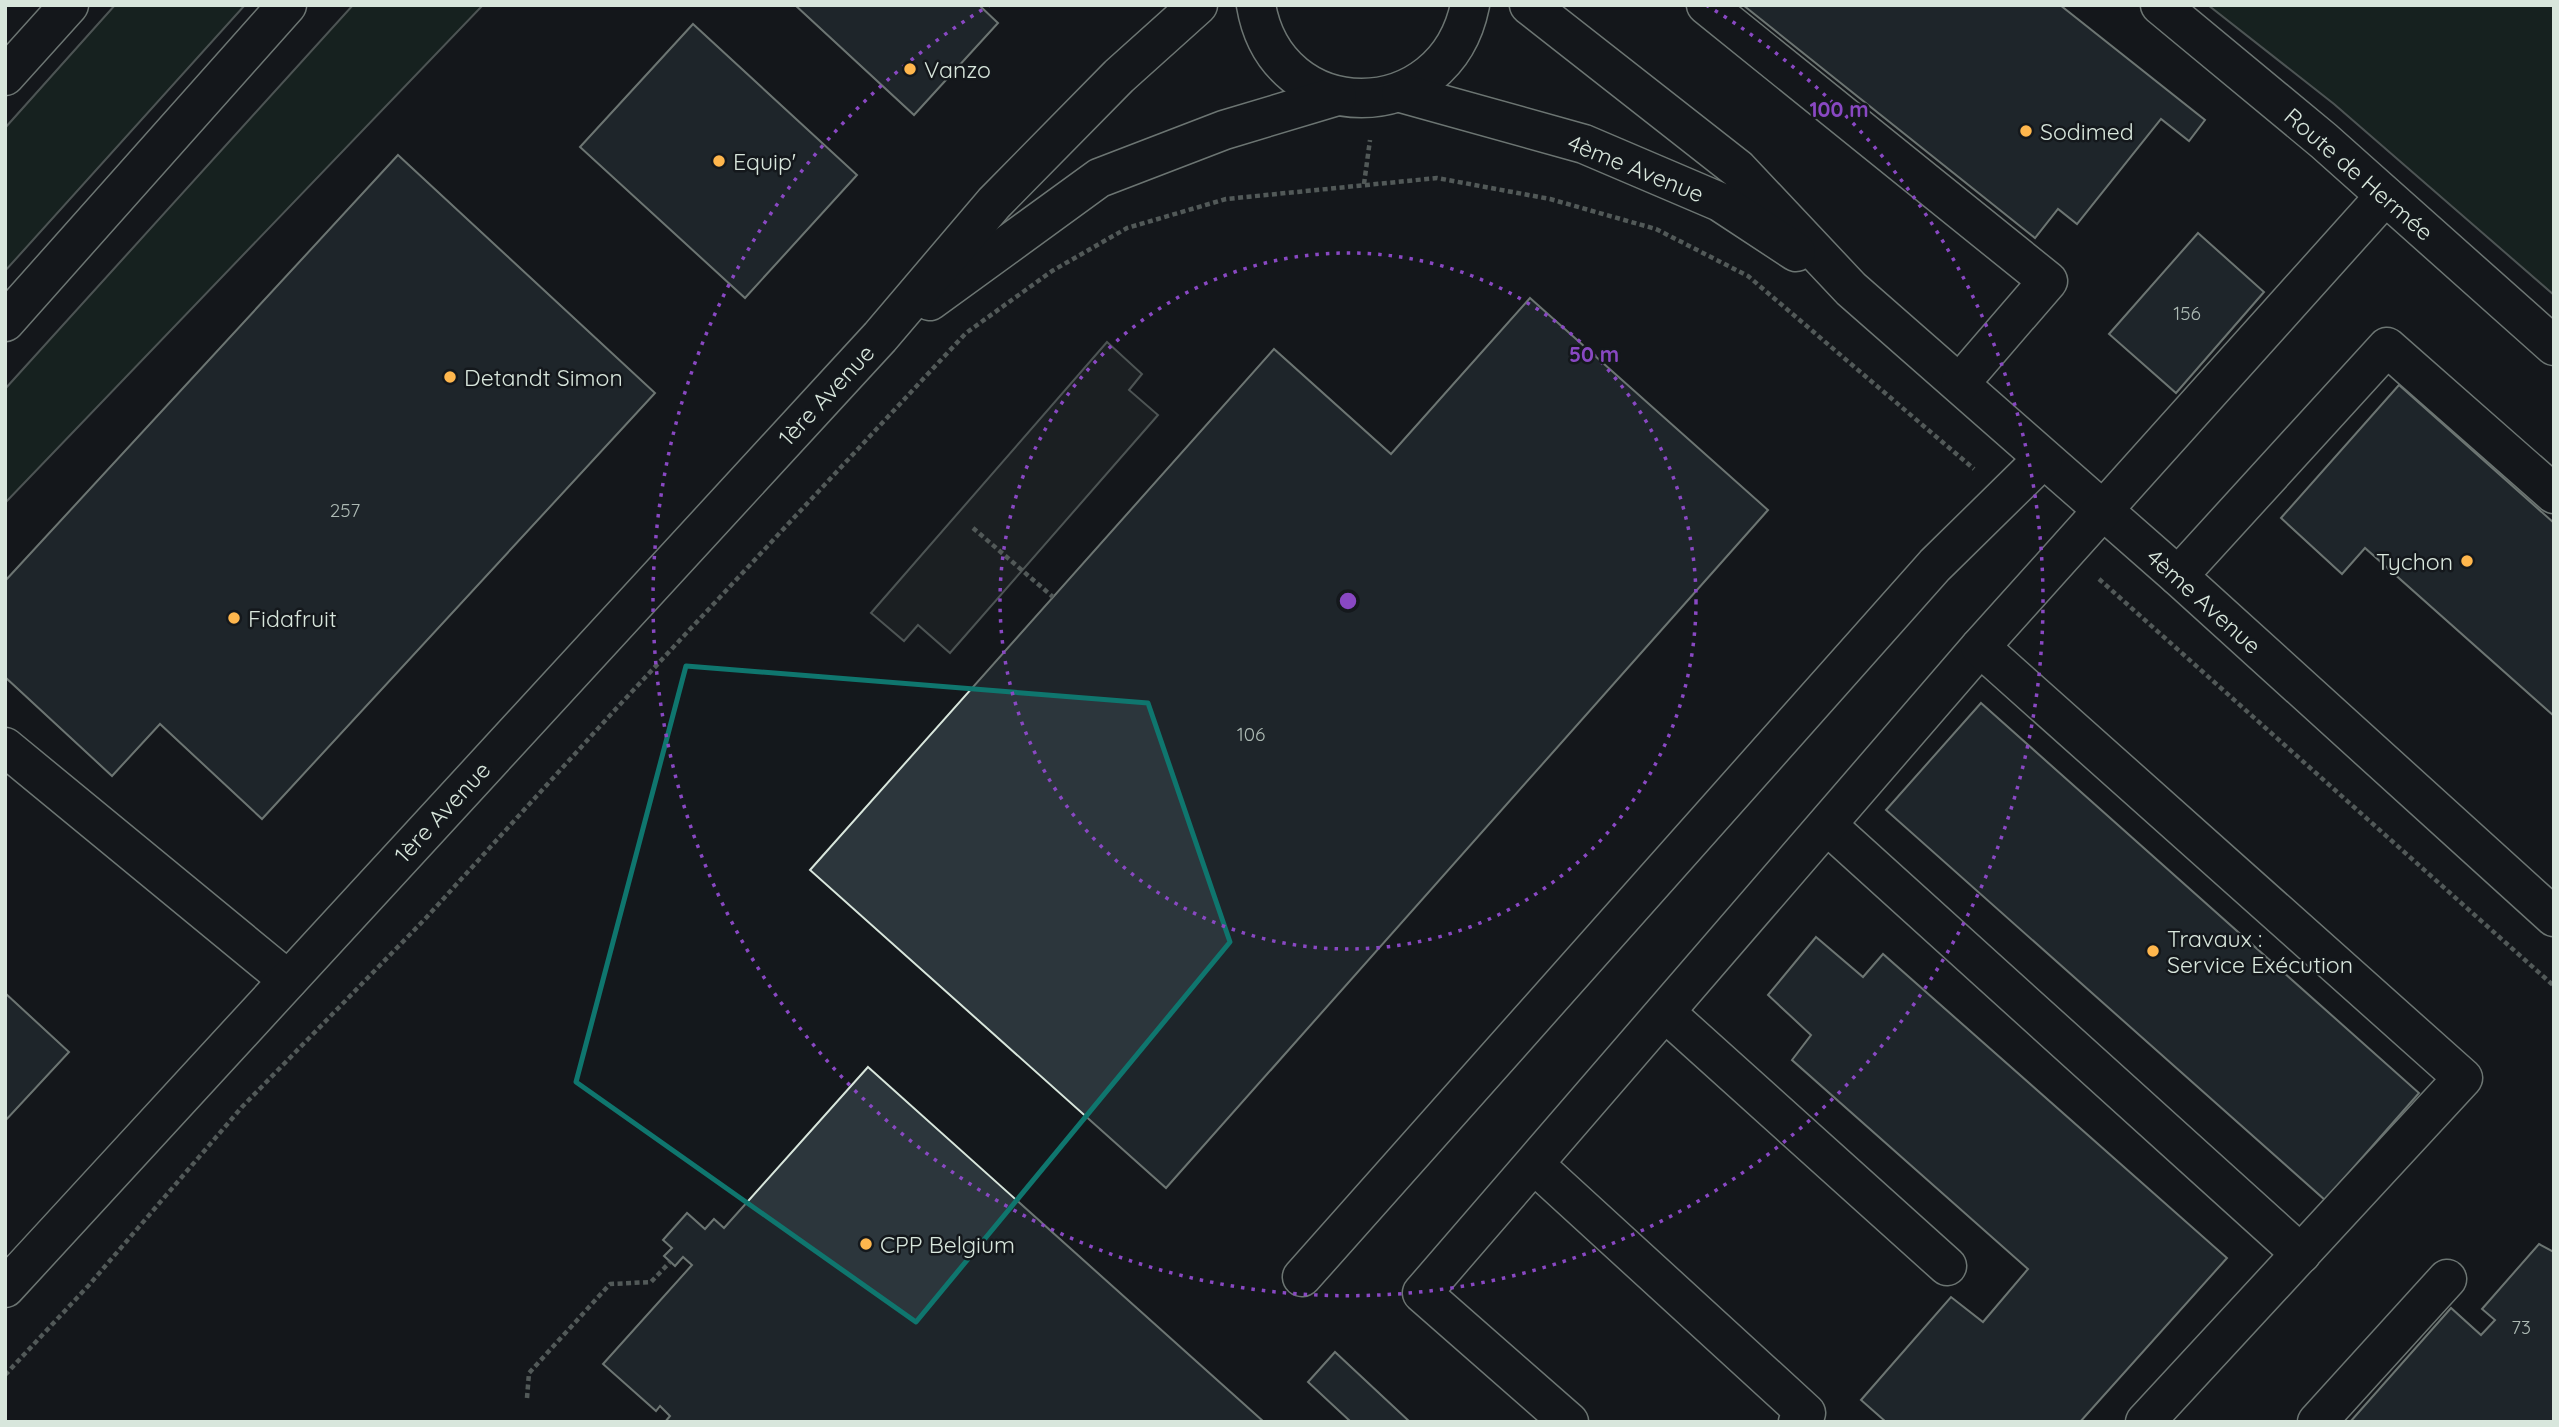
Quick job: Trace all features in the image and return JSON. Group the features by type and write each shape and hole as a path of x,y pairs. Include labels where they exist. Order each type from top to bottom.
{"street":[{"path":"5,76 69,5"},
{"path":"5,322 287,5"},
{"name":"1ère Avenue","path":"5,1288 880,337 994,203 1119,76 1198,5"},
{"name":"1ère Avenue","path":"1256,5 1265,38 1284,64 1308,84 1337,96 1375,99 1401,93 1444,64 1465,29 1470,5"},
{"name":"4ème Avenue","path":"1529,5 1738,169 1850,289 2178,576 2554,917"},
{"path":"1706,5 2048,281 1960,383"},
{"name":"Route de Hermée","path":"2160,5 2324,141 2554,346"},
{"name":"4ème Avenue","path":"1401,93 1584,144 1720,202 1850,289"},
{"name":"1ère Avenue","path":"880,337 1099,178 1224,130 1337,96"},
{"path":"1569,1422 1422,1293 1535,1166 2101,509 2385,196"},
{"path":"2178,576 2387,347 2554,494"},
{"path":"1301,1277 1935,565 2043,459"},
{"path":"1980,647 2463,1078 2144,1422"},
{"path":"5,747 288,980"},
{"path":"1827,825 2301,1254"},
{"path":"1666,1013 1947,1266"},
{"path":"1535,1166 1807,1413 1798,1422"},
{"path":"2317,1422 2447,1279"}],"path":[{"path":"5,1375 89,1285 242,1107 425,919 613,712 966,333 1052,271 1126,228 1226,199 1437,178 1550,199 1656,229 1748,276 2005,496"},
{"path":"973,527 1053,597"},
{"path":"2066,549 2554,986"},
{"path":"527,1398 529,1373 610,1284 651,1282 670,1262"}],"highlighted area":[{"path":"686,666 1148,703 1230,942 916,1322 576,1082"}],"green space":[{"path":"115,5 245,5 5,271 5,128"},
{"path":"353,5 483,5 5,503 5,389"},
{"path":"2208,5 2554,5 2554,295 2334,104"}],"shaded area":[{"path":"1107,342 1142,374 1129,390 1158,415 950,653 918,625 904,641 871,613"}],"building":[{"name":"Vanzo","path":"795,5 979,5 998,23 914,115"},
{"name":"Sodimed","path":"1743,5 2060,5 2205,120 2189,141 2161,119 2077,224 2058,209 2035,238"},
{"name":"Equip'","path":"693,24 857,175 745,298 580,147"},
{"path":"398,155 655,393 262,819 160,724 112,776 5,677 5,581"},
{"path":"2198,233 2264,292 2176,393 2109,334"},
{"path":"1530,298 1768,510 1166,1188 810,870 1274,349 1391,454"},
{"name":"Tychon","path":"2399,385 2554,523 2554,716 2365,548 2342,574 2281,518"},
{"name":"Travaux : Service Exécution","path":"1981,703 2419,1093 2325,1200 1886,810"},
{"path":"1816,937 1863,977 1883,954 2227,1258 2080,1422 1886,1422 1861,1400 1951,1297 1983,1322 2028,1269 1792,1060 1811,1035 1768,995"},
{"path":"5,993 69,1052 5,1121"},
{"name":"CPP Belgium","path":"868,1067 1264,1422 665,1422 670,1416 660,1406 656,1411 603,1364 692,1265 683,1257 675,1266 664,1256 672,1248 663,1240 687,1213 705,1229 714,1219 724,1228"},
{"path":"2539,1244 2554,1252 2554,1422 2350,1422 2451,1308 2481,1335 2495,1320 2482,1309"},
{"path":"1335,1352 1410,1422 1351,1422 1308,1382"}],"place":[{"name":"Vanzo","path":"910,69"},
{"name":"Sodimed","path":"2026,131"},
{"name":"Equip'","path":"719,161"},
{"name":"Detandt Simon","path":"450,377"},
{"name":"Tychon","path":"2467,561"},
{"name":"Fidafruit","path":"234,618"},
{"name":"Travaux : Service Exécution","path":"2153,951"},
{"name":"CPP Belgium","path":"866,1244"}]}
